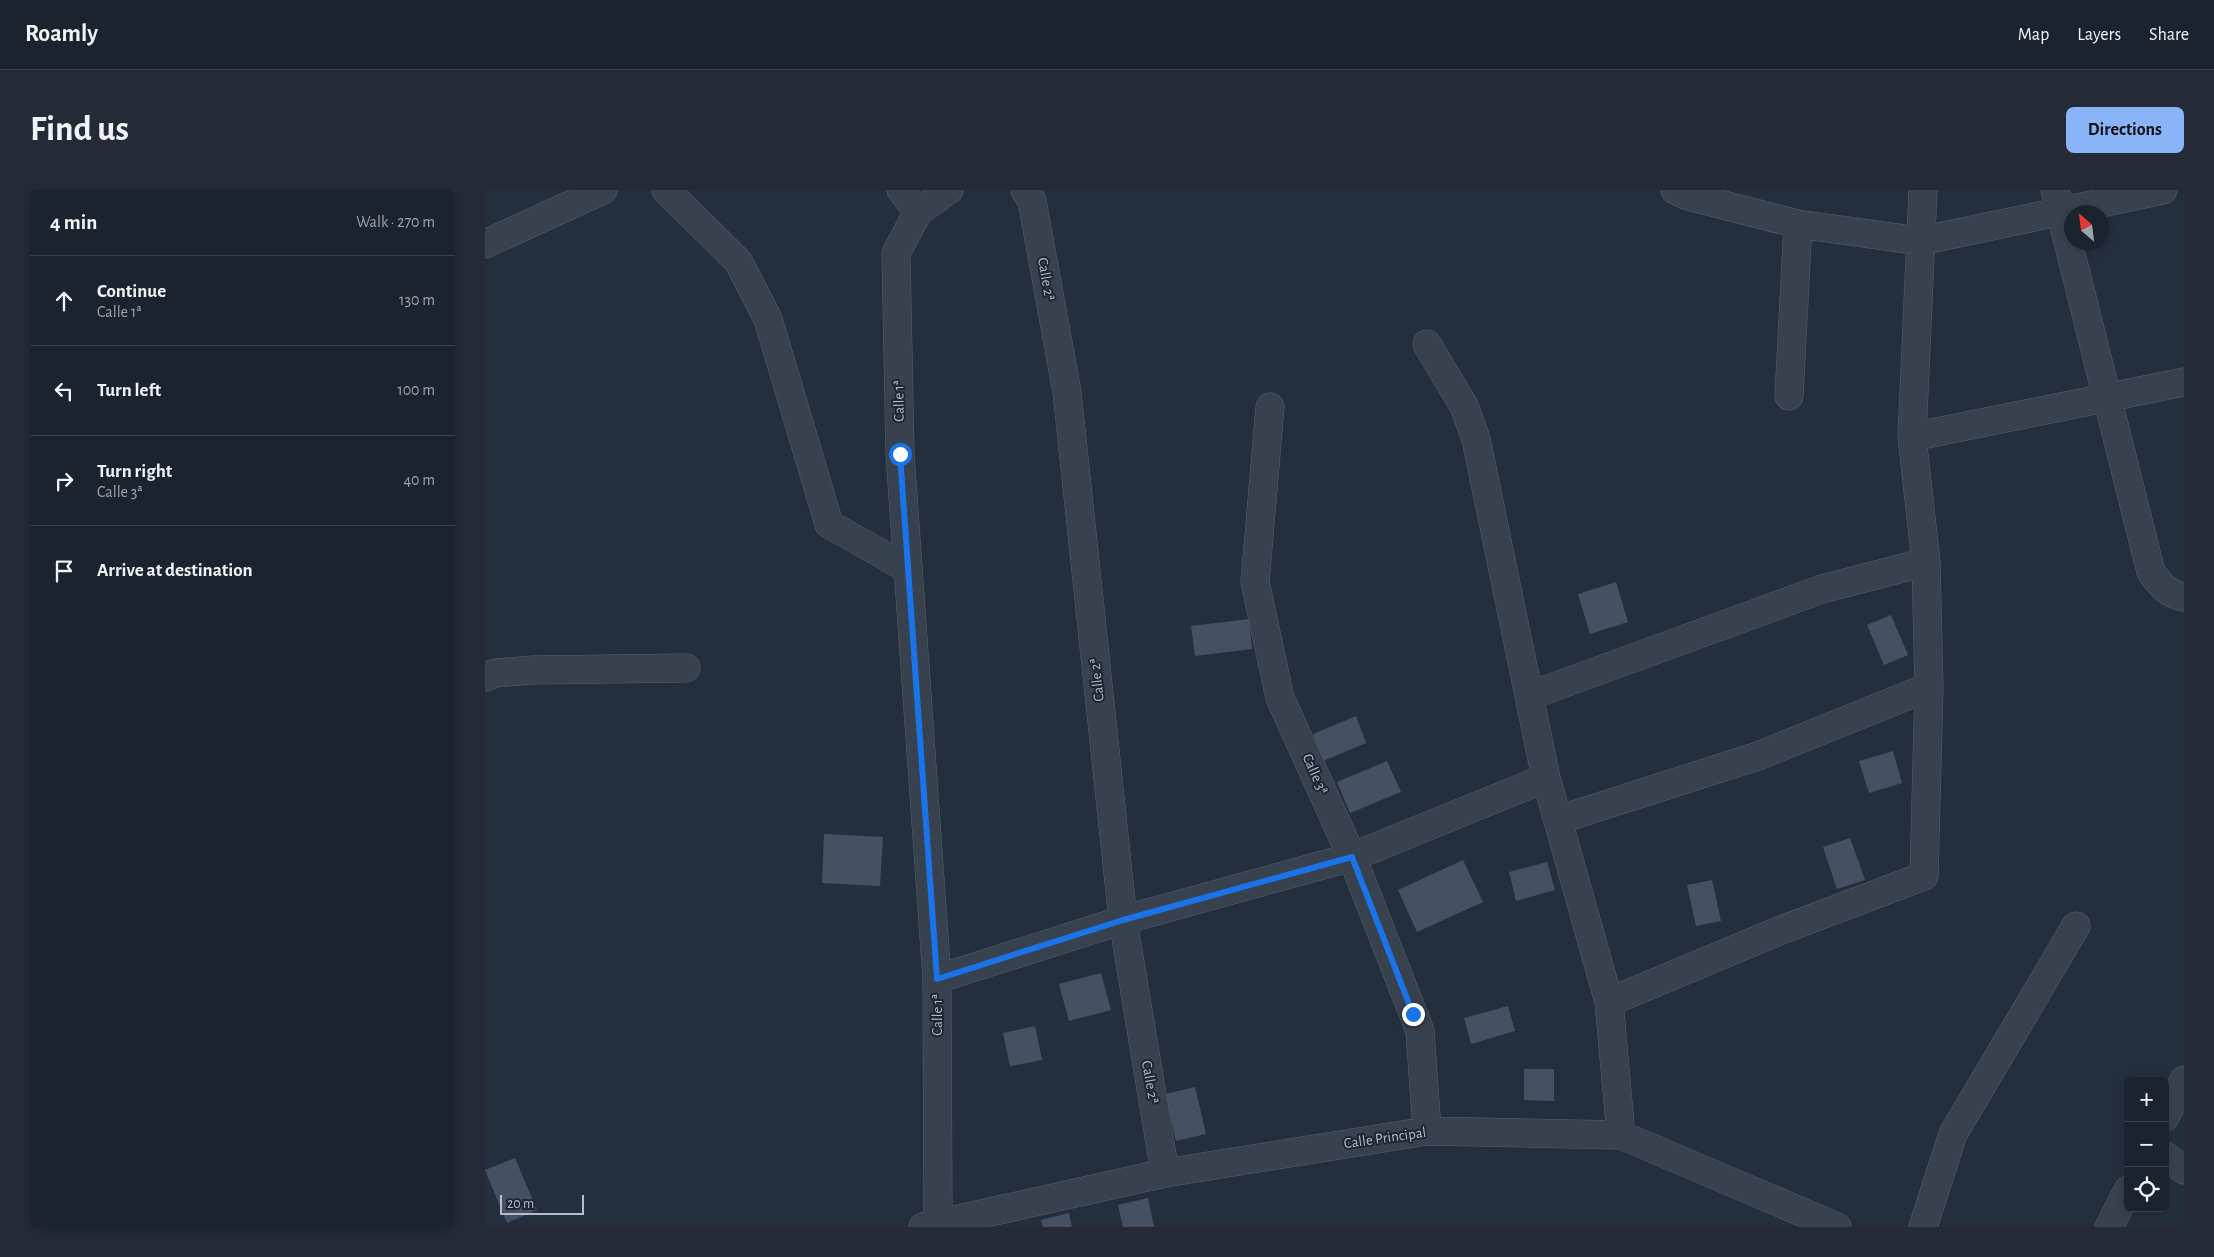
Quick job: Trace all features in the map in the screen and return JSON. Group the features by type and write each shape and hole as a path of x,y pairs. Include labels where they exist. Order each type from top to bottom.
{"street":[{"path":"485,244 603,190"},
{"path":"666,190 738,262 768,318 829,524 908,569"},
{"path":"901,190 918,212 949,190"},
{"name":"Calle 2ª","path":"1025,190 1032,200 1067,392 1123,920 1165,1173"},
{"path":"1675,190 1688,196 1798,224 1920,240 2057,201 2163,190"},
{"path":"1609,1002 1779,931 1924,876 1929,687 1926,562 1912,437 1923,190"},
{"path":"2057,201 2109,398 2151,572 2161,585 2173,595 2184,597"},
{"name":"Calle 1ª","path":"918,212 896,253 900,454 937,979 931,1226"},
{"path":"1789,396 1798,224"},
{"path":"1427,344 1464,406 1476,439 1546,778 1609,1002 1621,1135"},
{"path":"1912,437 2184,382"},
{"name":"Calle 3ª","path":"1270,406 1255,582 1281,698 1352,857 1419,1031 1427,1130"},
{"path":"1529,696 1821,589 1926,562"},
{"path":"485,677 496,673 534,670 686,668"},
{"path":"1558,820 1759,756 1929,687"},
{"path":"937,979 1123,920 1352,857 1546,778"},
{"path":"1923,1227 1953,1134 2076,926"},
{"path":"2169,1109 2184,1080"},
{"name":"Calle Principal","path":"931,1226 1165,1173 1427,1130 1621,1135 1837,1227"},
{"path":"2169,1159 2184,1170"},
{"path":"2109,1227 2124,1198"}],"building":[{"path":"1616,582 1628,622 1590,634 1578,594"},
{"path":"1891,615 1908,655 1884,665 1867,625"},
{"path":"1249,619 1252,649 1195,656 1191,626"},
{"path":"1356,716 1366,743 1323,761 1313,734"},
{"path":"1893,751 1902,783 1869,793 1859,761"},
{"path":"1387,761 1401,792 1350,813 1337,782"},
{"path":"824,834 883,837 880,886 822,883"},
{"path":"1850,838 1865,880 1837,889 1823,847"},
{"path":"1463,860 1483,902 1417,932 1398,890"},
{"path":"1547,862 1555,890 1516,901 1509,872"},
{"path":"1712,880 1721,921 1696,926 1687,885"},
{"path":"1101,973 1111,1010 1069,1021 1059,984"},
{"path":"1508,1006 1515,1031 1471,1044 1464,1018"},
{"path":"1035,1026 1042,1060 1010,1066 1003,1033"},
{"path":"1524,1069 1554,1069 1554,1101 1524,1100"},
{"path":"1195,1087 1206,1134 1176,1141 1165,1094"},
{"path":"515,1158 537,1210 507,1223 485,1170"},
{"path":"1148,1198 1154,1227 1123,1227 1118,1205"},
{"path":"1069,1213 1072,1227 1043,1227 1041,1220"}],"route":[{"path":"900,454 937,979 1123,920 1352,857 1413,1014"}]}
